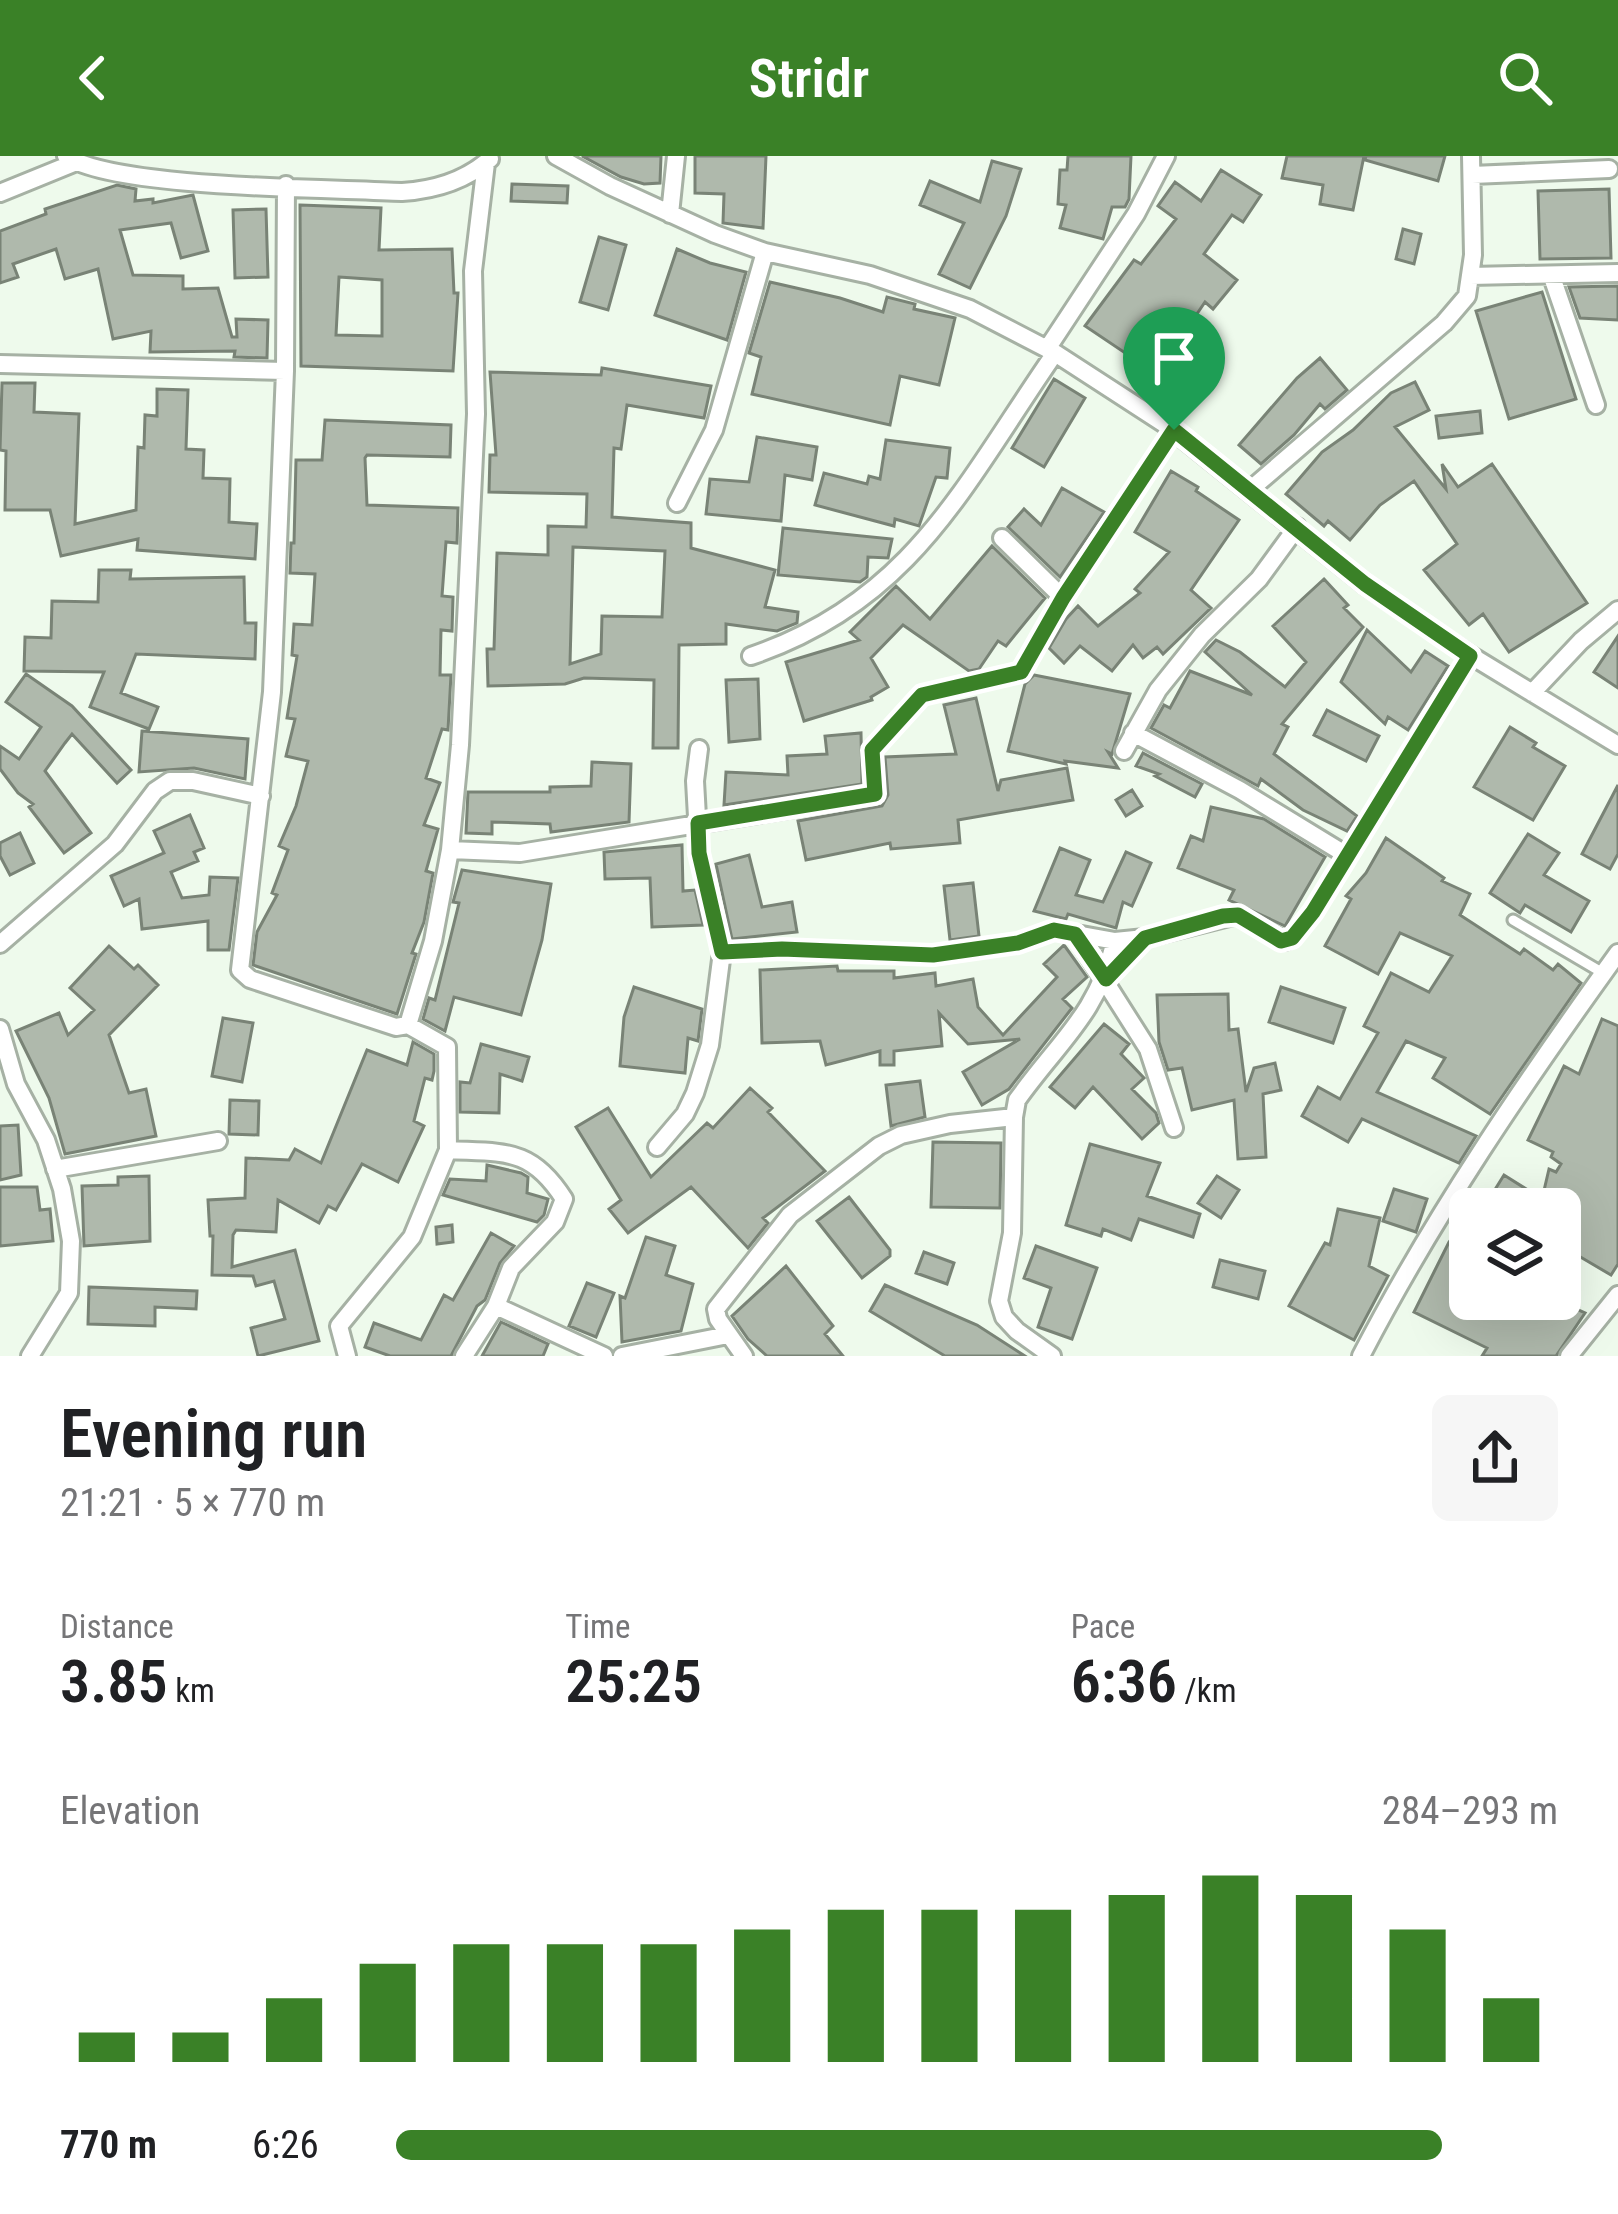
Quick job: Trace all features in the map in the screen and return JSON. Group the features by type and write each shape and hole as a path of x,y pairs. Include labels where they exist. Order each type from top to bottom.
{"street":[{"path":"556,156 670,214 765,252 870,275 921,292 970,309 1051,351 1174,430 1365,584 1470,656 1618,745"},
{"path":"670,214 676,156"},
{"path":"752,656 799,640 852,607 902,565 947,516 1136,214 1166,156"},
{"path":"0,194 71,159 169,179 430,190 489,160"},
{"path":"408,1025 434,941 450,850 468,617 476,414 473,271 489,160"},
{"path":"1251,489 1444,323 1467,296 1471,165 1609,169"},
{"path":"286,185 285,371 272,692 240,970 250,979 322,1003 397,1027 408,1025 447,1047 448,1150 412,1237 339,1326 347,1356"},
{"path":"677,502 714,430 765,252"},
{"path":"1470,276 1618,273"},
{"path":"1552,277 1596,405"},
{"path":"0,364 285,371"},
{"path":"450,850 520,853 875,794 872,750 922,695 1021,672 1063,598 1174,430"},
{"path":"1124,751 1158,689 1202,634 1259,579 1298,527"},
{"path":"1002,538 1063,598"},
{"path":"1532,693 1618,610"},
{"path":"722,952 782,949 933,955 1018,943 1054,930 1115,941 1145,938 1238,915 1285,941 1313,912 1470,656"},
{"path":"1133,734 1240,790 1348,856"},
{"path":"657,1147 685,1114 695,1093 710,1045 722,952 699,853 699,749"},
{"path":"0,944 115,844 155,791 170,781 194,781 261,796"},
{"path":"1075,934 1148,1049 1174,1128"},
{"path":"1052,1356 1017,1331 1004,1317 999,1301 1012,1233 1013,1117 1017,1100 1068,1039 1106,979 1145,938"},
{"path":"1106,979 1115,941"},
{"path":"1361,1356 1400,1280 1498,1124 1618,953"},
{"path":"0,1029 16,1084 46,1140 71,1240 69,1293 29,1356"},
{"path":"744,1356 716,1309 790,1215 843,1172 901,1135 1013,1117"},
{"path":"55,1169 218,1141"},
{"path":"448,1150 518,1154 529,1159 563,1199 555,1222 511,1268 496,1306 464,1356"},
{"path":"1569,1356 1618,1295"},
{"path":"496,1306 604,1356"},
{"path":"622,1356 728,1335"}],"lane":[{"path":"1513,920 1603,974"}],"building":[{"path":"582,156 661,156 660,183 621,177"},
{"path":"695,156 766,156 763,228 723,223 724,194 695,193"},
{"path":"1068,156 1131,156 1129,199 1125,207 1112,207 1103,239 1060,228 1066,205 1058,204 1060,170 1067,170"},
{"path":"1287,156 1364,156 1353,210 1320,204 1323,185 1282,178"},
{"path":"1366,156 1445,156 1438,181 1365,160"},
{"path":"992,161 1021,169 1006,216 970,288 939,274 964,223 920,205 930,181 980,202"},
{"path":"1221,170 1261,195 1243,222 1232,215 1204,254 1237,280 1213,309 1205,302 1184,333 1173,326 1146,367 1085,326 1134,260 1141,264 1176,219 1158,206 1175,182 1201,201"},
{"path":"512,184 568,186 567,203 511,201"},
{"path":"117,185 136,189 135,201 153,199 153,203 193,195 208,251 181,258 171,223 120,230 133,275 183,276 183,289 218,288 232,337 237,337 236,319 268,320 267,358 234,357 235,351 150,352 151,331 113,339 98,269 65,279 56,249 13,264 18,277 0,283 0,231 46,214 45,209"},
{"path":"1609,189 1611,258 1540,259 1538,191"},
{"path":"300,205 381,208 379,250 452,249 454,293 458,293 453,371 301,366","holes":["339,277 382,280 382,336 336,335"]},
{"path":"266,209 268,277 235,278 233,210"},
{"path":"1403,229 1421,234 1414,264 1396,259"},
{"path":"599,237 626,245 608,310 580,302"},
{"path":"677,249 746,272 727,340 655,315"},
{"path":"770,282 883,312 887,297 955,318 939,385 900,376 890,425 752,394 761,357 749,353"},
{"path":"1618,286 1618,320 1580,318 1569,287"},
{"path":"1542,292 1576,399 1509,419 1476,311"},
{"path":"1320,358 1347,390 1325,409 1320,404 1261,464 1239,445"},
{"path":"602,368 711,386 704,418 627,405 621,449 614,448 612,517 691,523 691,548 775,570 765,607 798,612 797,623 777,631 726,624 726,644 679,645 678,748 653,748 654,680 584,678 565,684 488,686 497,553 548,555 548,526 586,527 587,494 489,492 490,455 496,455 490,372 601,375","holes":["573,547 665,551 662,617 602,616 601,654 570,664"]},
{"path":"1054,379 1085,398 1044,467 1012,448"},
{"path":"1415,382 1429,410 1395,427 1446,489 1442,464 1458,487 1492,464 1587,603 1509,652 1483,614 1469,625 1424,570 1457,544 1414,481 1380,505 1350,540 1328,521 1324,526 1286,494 1322,452 1391,393"},
{"path":"2,383 35,383 34,412 79,414 75,524 136,510 138,447 144,448 145,415 157,416 157,389 188,390 186,449 204,450 203,478 230,479 229,522 257,524 255,559 137,550 138,539 61,556 50,510 5,510"},
{"path":"1480,411 1482,433 1439,438 1436,416"},
{"path":"325,420 451,425 450,457 365,458 367,505 458,508 457,543 446,542 442,596 453,597 452,631 441,630 440,675 451,675 448,730 442,729 426,778 440,783 424,825 438,829 426,871 433,873 397,1014 253,965 257,932 277,895 272,893 288,850 279,846 308,761 286,756 295,719 287,718 297,656 292,655 294,624 312,625 315,574 290,573 291,543 296,460 322,460"},
{"path":"757,437 817,447 812,480 785,475 781,521 706,514 710,479 749,482"},
{"path":"886,440 950,448 947,478 936,477 919,526 895,519 894,526 815,505 824,473 867,484 869,476 880,479"},
{"path":"1171,471 1239,520 1191,590 1211,608 1163,654 1157,647 1143,658 1133,645 1112,671 1080,646 1064,663 1049,648 1078,606 1098,626 1140,593 1135,589 1169,552 1135,532"},
{"path":"1062,488 1104,512 1060,577 1008,527 1024,509 1041,525"},
{"path":"783,528 892,539 888,558 868,557 867,577 860,582 778,575"},
{"path":"992,546 1045,598 1006,646 998,641 979,669 969,671 903,625 871,658 888,687 872,700 804,721 786,662 859,640 850,632 896,586 930,619"},
{"path":"99,570 131,570 130,579 244,577 245,623 256,623 255,659 136,654 121,693 158,707 149,729 90,707 104,672 24,671 25,637 51,638 52,601 98,602"},
{"path":"1324,579 1363,627 1282,724 1288,727 1274,754 1357,816 1347,831 1303,810 1261,779 1258,786 1151,728 1164,705 1170,708 1190,671 1252,695 1205,652 1216,640 1285,687 1306,662 1273,626"},
{"path":"1367,630 1411,672 1425,651 1448,666 1408,730 1388,717 1385,724 1341,682"},
{"path":"1618,636 1618,688 1594,672"},
{"path":"26,674 72,706 131,770 117,783 72,734 45,771 91,833 64,853 29,807 33,804 0,769 0,746 19,759 41,727 6,702"},
{"path":"1034,675 1130,694 1112,754 1108,752 1118,768 1066,764 1008,751 1025,684"},
{"path":"758,679 760,739 729,742 726,680"},
{"path":"976,698 998,791 1001,780 1067,768 1073,800 958,820 960,843 891,849 890,843 806,860 798,821 882,806 888,795 885,757 956,754 944,705"},
{"path":"1327,710 1379,736 1366,761 1314,735"},
{"path":"1510,727 1565,766 1533,820 1474,787"},
{"path":"142,731 248,739 245,779 194,768 139,772"},
{"path":"861,733 862,784 724,805 726,772 788,775 787,756 827,754 825,736"},
{"path":"1143,753 1202,784 1195,797 1155,776 1159,774 1136,766"},
{"path":"592,762 631,764 629,822 551,832 550,824 492,822 492,834 466,833 468,792 550,792 550,787 591,786"},
{"path":"1618,785 1618,854 1610,869 1582,854"},
{"path":"1132,790 1142,806 1126,816 1116,800"},
{"path":"1211,807 1264,819 1325,857 1285,926 1229,900 1234,890 1178,868 1191,836 1203,841"},
{"path":"190,815 204,848 194,852 198,861 171,872 182,898 209,895 210,877 238,878 229,950 208,950 208,921 142,929 139,899 124,906 111,876 164,853 154,831"},
{"path":"20,833 34,863 10,875 0,856 0,843"},
{"path":"1528,834 1559,853 1544,875 1589,901 1571,932 1525,905 1520,913 1490,893"},
{"path":"1386,838 1442,881 1470,894 1460,915 1520,954 1524,949 1553,970 1558,964 1581,983 1490,1114 1433,1078 1445,1058 1406,1041 1377,1092 1476,1136 1459,1163 1362,1119 1348,1142 1302,1116 1318,1087 1340,1099 1378,1033 1364,1026 1391,973 1429,992 1452,956 1400,933 1378,974 1325,946 1351,899 1346,896"},
{"path":"682,845 683,891 695,890 703,925 652,927 650,878 605,879 604,852"},
{"path":"1060,848 1090,860 1076,895 1103,902 1126,852 1151,863 1132,906 1123,902 1116,928 1068,914 1066,919 1034,911"},
{"path":"749,855 762,907 792,902 797,932 732,939 716,864"},
{"path":"462,870 551,884 542,940 521,1015 454,997 445,1031 423,1019 429,998 435,1000 459,903 453,902"},
{"path":"973,883 979,936 950,940 944,886"},
{"path":"1064,945 1087,977 1063,999 1072,1008 1009,1089 982,1105 963,1072 1020,1039 968,1044 939,1013 942,1046 894,1051 894,1065 880,1065 880,1051 826,1065 820,1041 762,1043 760,970 837,966 838,971 894,971 894,978 935,973 936,986 973,979 978,1007 1003,1035 1057,977 1044,964"},
{"path":"109,946 158,985 109,1035 129,1093 146,1089 156,1136 65,1154 49,1098 16,1031 59,1013 68,1035 94,1010 70,988"},
{"path":"634,987 702,1009 698,1041 688,1038 685,1073 620,1066 624,1017"},
{"path":"1281,987 1345,1008 1333,1043 1269,1022"},
{"path":"1228,994 1229,1030 1238,1029 1246,1092 1254,1068 1275,1063 1281,1090 1263,1094 1266,1157 1238,1159 1234,1100 1192,1110 1182,1068 1168,1070 1159,1042 1157,995"},
{"path":"223,1018 253,1023 242,1082 212,1076"},
{"path":"1602,1019 1618,1026 1618,1264 1611,1275 1581,1257 1581,1188 1545,1188 1549,1169 1556,1172 1561,1164 1551,1157 1553,1152 1528,1140 1564,1066 1579,1074"},
{"path":"1104,1024 1129,1044 1121,1054 1144,1078 1132,1089 1156,1113 1159,1123 1142,1139 1093,1087 1075,1108 1050,1087"},
{"path":"413,1042 434,1054 434,1071 432,1080 425,1078 414,1121 424,1126 398,1182 362,1164 336,1210 328,1206 319,1223 278,1200 276,1232 236,1230 233,1235 232,1267 295,1250 319,1341 258,1356 251,1328 285,1319 274,1281 256,1286 253,1276 212,1275 208,1200 245,1198 246,1158 289,1160 295,1149 321,1163 367,1050 407,1065"},
{"path":"481,1044 529,1057 522,1081 500,1074 499,1113 460,1112 460,1082 470,1083"},
{"path":"920,1081 925,1117 891,1126 886,1085"},
{"path":"750,1088 825,1171 763,1218 768,1223 748,1248 691,1187 628,1233 609,1209 621,1200 576,1127 608,1108 651,1177 707,1123 713,1128"},
{"path":"230,1100 259,1101 258,1135 229,1134"},
{"path":"18,1125 21,1175 0,1180 0,1126"},
{"path":"933,1142 1001,1143 1000,1208 931,1207"},
{"path":"1090,1144 1160,1163 1147,1196 1200,1214 1193,1237 1139,1219 1131,1240 1103,1229 1101,1236 1066,1225"},
{"path":"487,1165 521,1173 528,1177 527,1193 548,1199 537,1222 443,1195 450,1179 486,1181"},
{"path":"1504,1175 1525,1188 1496,1188"},
{"path":"149,1176 150,1241 84,1246 82,1186 118,1185 118,1177"},
{"path":"1217,1176 1239,1190 1221,1218 1198,1203"},
{"path":"0,1187 37,1187 40,1210 50,1209 53,1241 0,1246"},
{"path":"1394,1189 1427,1199 1416,1232 1383,1221"},
{"path":"849,1197 890,1250 890,1256 862,1278 817,1221"},
{"path":"1338,1209 1380,1218 1369,1266 1388,1276 1354,1340 1289,1306 1325,1243 1330,1245"},
{"path":"452,1225 453,1242 437,1244 436,1227"},
{"path":"491,1233 514,1246 500,1263 485,1300 477,1306 451,1356 390,1356 365,1347 374,1323 421,1340 444,1295 453,1300"},
{"path":"646,1237 675,1246 666,1275 693,1284 681,1331 622,1342 620,1296 625,1298"},
{"path":"1449,1242 1449,1320 1580,1320 1556,1356 1482,1356 1487,1348 1414,1312"},
{"path":"1036,1246 1097,1268 1072,1339 1038,1327 1051,1288 1024,1278"},
{"path":"924,1252 954,1263 947,1284 916,1273"},
{"path":"1220,1260 1265,1271 1258,1299 1213,1287"},
{"path":"786,1266 833,1326 825,1334 843,1356 767,1356 732,1316"},
{"path":"587,1283 614,1293 596,1337 569,1326"},
{"path":"885,1285 977,1325 1025,1356 945,1356 870,1311"},
{"path":"89,1287 197,1291 196,1309 155,1307 155,1326 88,1324"},
{"path":"501,1322 548,1344 543,1356 482,1356"}],"route":[{"path":"1174,430 1365,584 1470,656 1313,912 1292,938 1281,941 1238,915 1223,916 1145,938 1106,979 1075,934 1054,930 1018,943 933,955 865,950 722,952 699,853 698,823 875,794 872,750 922,695 1021,672 1063,598 1174,430"}]}
